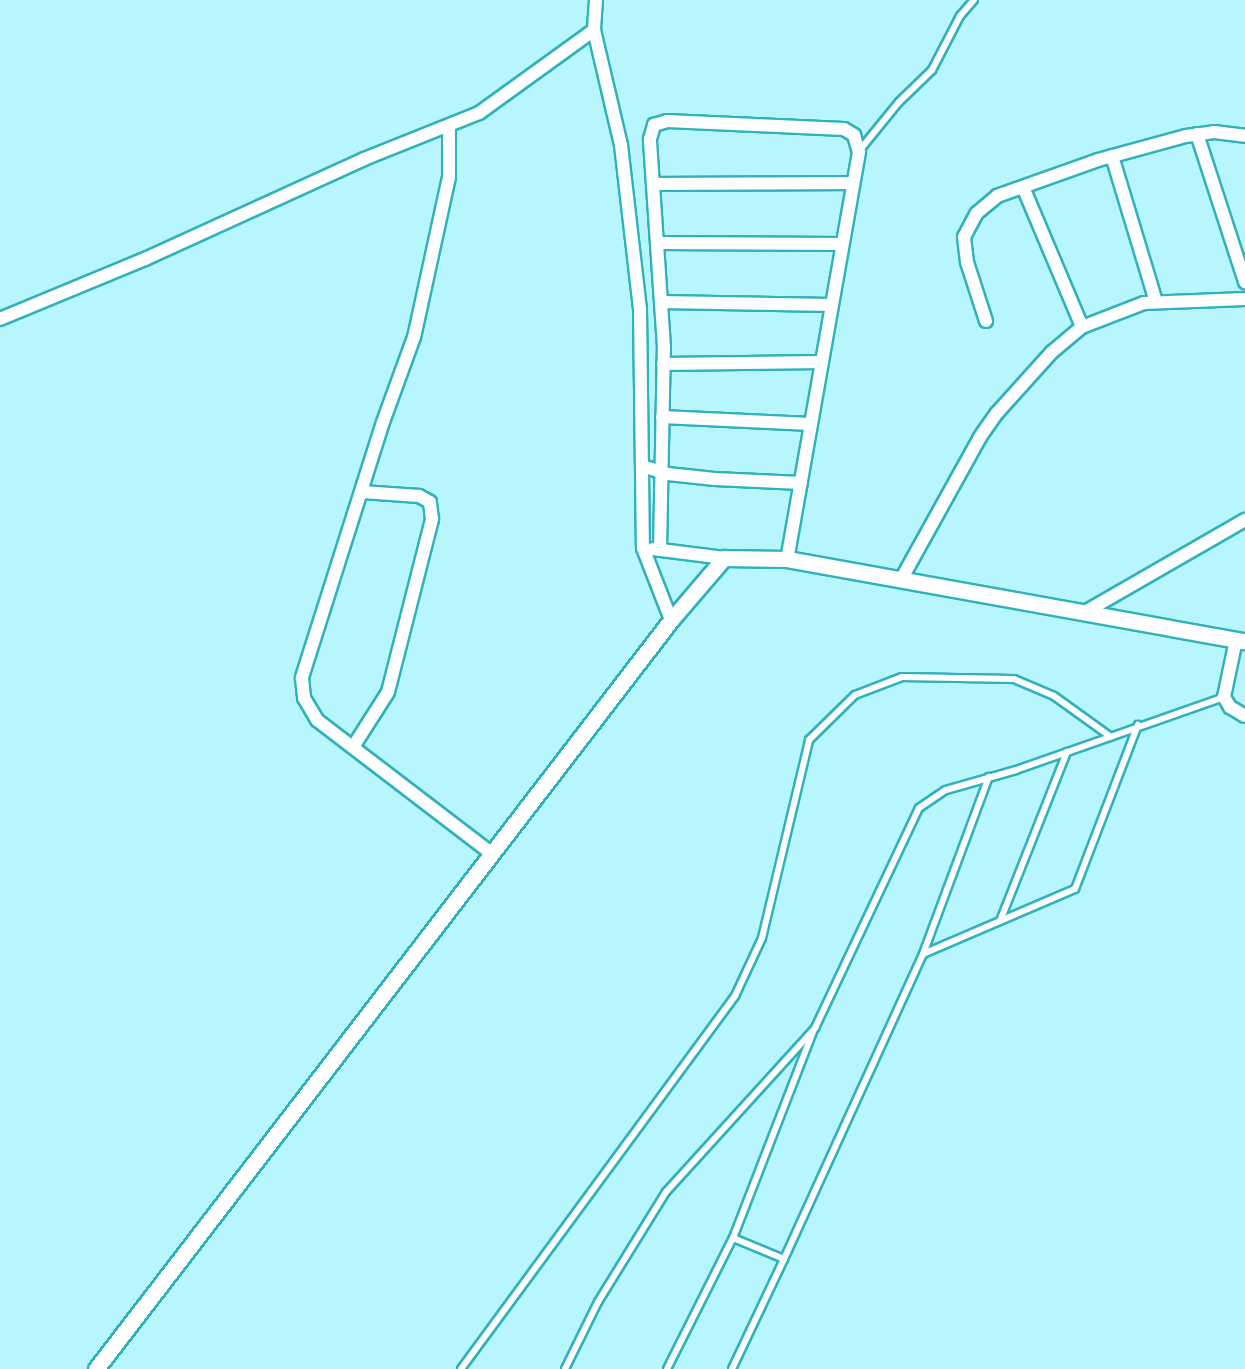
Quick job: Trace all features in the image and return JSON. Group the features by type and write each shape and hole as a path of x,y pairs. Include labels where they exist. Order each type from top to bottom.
{"street":[{"path":"595,0 594,30 621,145 640,309 643,548 671,620"},
{"path":"0,319 145,258 364,159 479,113 594,30"},
{"path":"660,550 663,364 659,243 650,139 654,124 667,121 844,129 854,135 859,152 788,559"},
{"path":"449,126 449,177 440,231 414,337 302,678 304,698 317,720 492,854"},
{"path":"986,321 967,262 963,237 977,213 997,196 1112,156 1197,134 1245,136"},
{"path":"1197,134 1245,282"},
{"path":"1112,156 1156,302"},
{"path":"654,184 853,183"},
{"path":"1023,187 1082,327"},
{"path":"659,243 842,244"},
{"path":"902,578 997,413 1052,352 1082,327 1156,302 1245,299"},
{"path":"661,302 832,305"},
{"path":"663,364 822,362"},
{"path":"662,417 811,424"},
{"path":"642,466 660,472 801,483"},
{"path":"352,747 388,692 432,519 430,502 419,496 362,492"},
{"path":"1085,612 1245,520"},
{"path":"643,548 724,558 788,559 1240,640 1224,697 1230,707 1245,716"},
{"path":"96,1369 671,620 724,558"}],"lane":[{"path":"859,152 899,102 932,69 960,16 974,0"},
{"path":"461,1369 735,996 762,938 809,740 855,695 902,677 1014,680 1054,696 1111,736"},
{"path":"667,1369 733,1238 815,1028 919,808 946,789 1067,752 1138,725 1224,697"},
{"path":"923,954 1075,889 1138,725"},
{"path":"1000,921 1067,752"},
{"path":"732,1369 923,954 989,777"},
{"path":"565,1369 598,1302 666,1192 815,1028"},
{"path":"733,1238 784,1259"}]}
